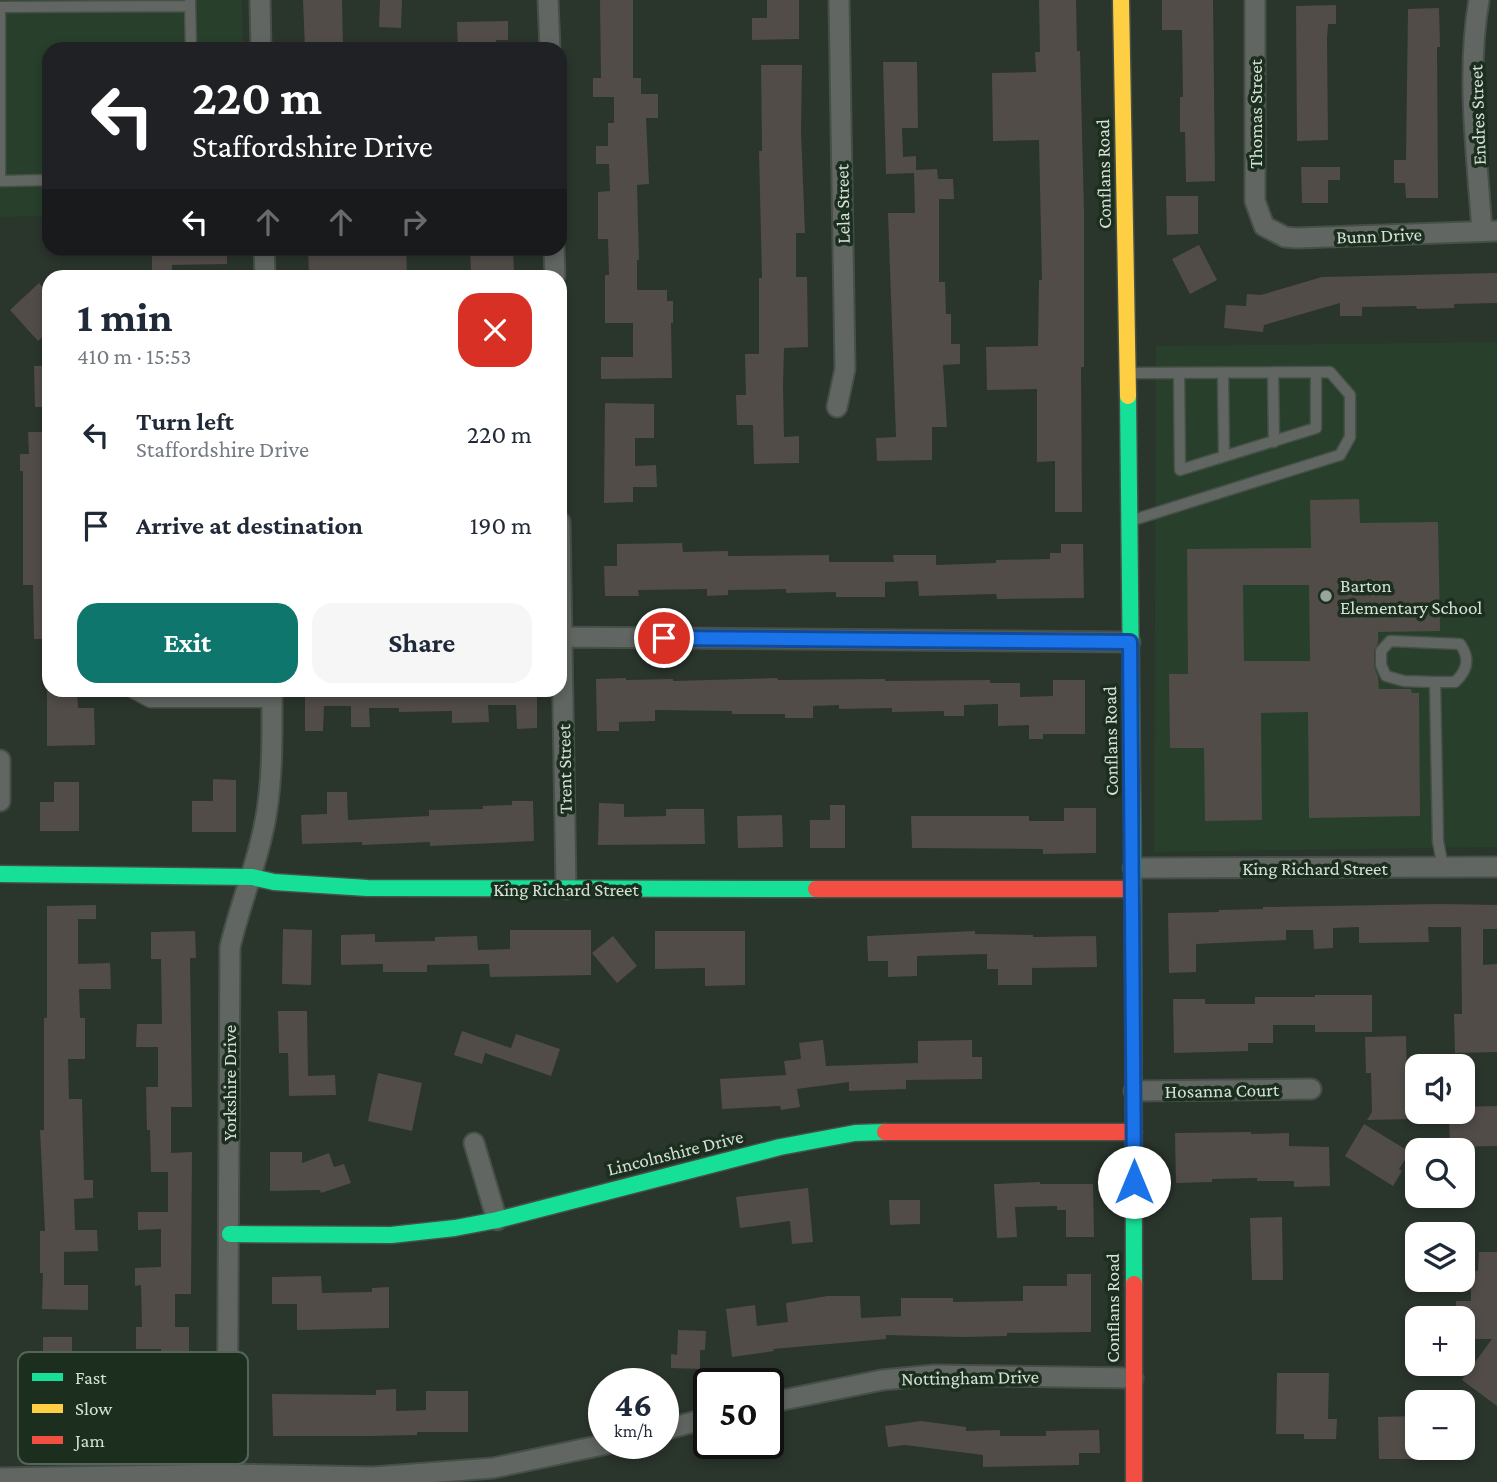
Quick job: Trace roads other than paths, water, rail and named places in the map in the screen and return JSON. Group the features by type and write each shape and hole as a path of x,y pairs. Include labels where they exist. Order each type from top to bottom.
{"street":[{"path":"260,0 261,42"},
{"path":"548,0 550,42"},
{"name":"Lela Street","path":"837,407 845,369 839,0"},
{"name":"Conflans Road","path":"1121,0 1133,868 1134,1482"},
{"name":"Thomas Street","path":"1255,0 1255,201 1264,226"},
{"name":"Endres Street","path":"1479,0 1475,20 1474,101 1489,231"},
{"name":"Bunn Drive","path":"1264,226 1285,237 1297,238 1489,231"},
{"path":"567,637 1130,642"},
{"name":"Yorkshire Drive","path":"229,1352 230,947 252,877 267,810 271,772 272,697"},
{"name":"Trent Street","path":"562,697 566,890"},
{"path":"0,760 0,801"},
{"name":"King Richard Street","path":"1133,868 1497,867"},
{"name":"King Richard Street","path":"0,874 252,877 274,882 367,888 1133,889"},
{"name":"Hosanna Court","path":"1134,1091 1311,1089"},
{"name":"Lincolnshire Drive","path":"230,1234 391,1235 455,1228 498,1220 780,1147 855,1133 1134,1132"},
{"path":"474,1143 498,1220"},
{"name":"Nottingham Drive","path":"784,1400 882,1380 934,1375 1133,1378"},
{"path":"0,1478 373,1477 493,1468 588,1448"}],"lane":[{"path":"42,180 0,181 0,7 77,3 190,3 191,42"},
{"path":"1273,372 1274,442"},
{"path":"1179,373 1180,470 1316,428 1316,372"},
{"path":"1128,373 1330,372 1350,395 1350,437 1340,455 1129,521"},
{"path":"1223,373 1224,456"},
{"path":"1390,641 1460,644 1466,653 1467,663 1463,674 1455,682 1435,682 1404,681 1386,676 1381,666 1381,651 1390,641"},
{"path":"1435,682 1438,841 1443,868"},
{"path":"141,697 150,702 252,697"}],"place":[{"name":"Barton Elementary School","path":"1326,596"}]}
